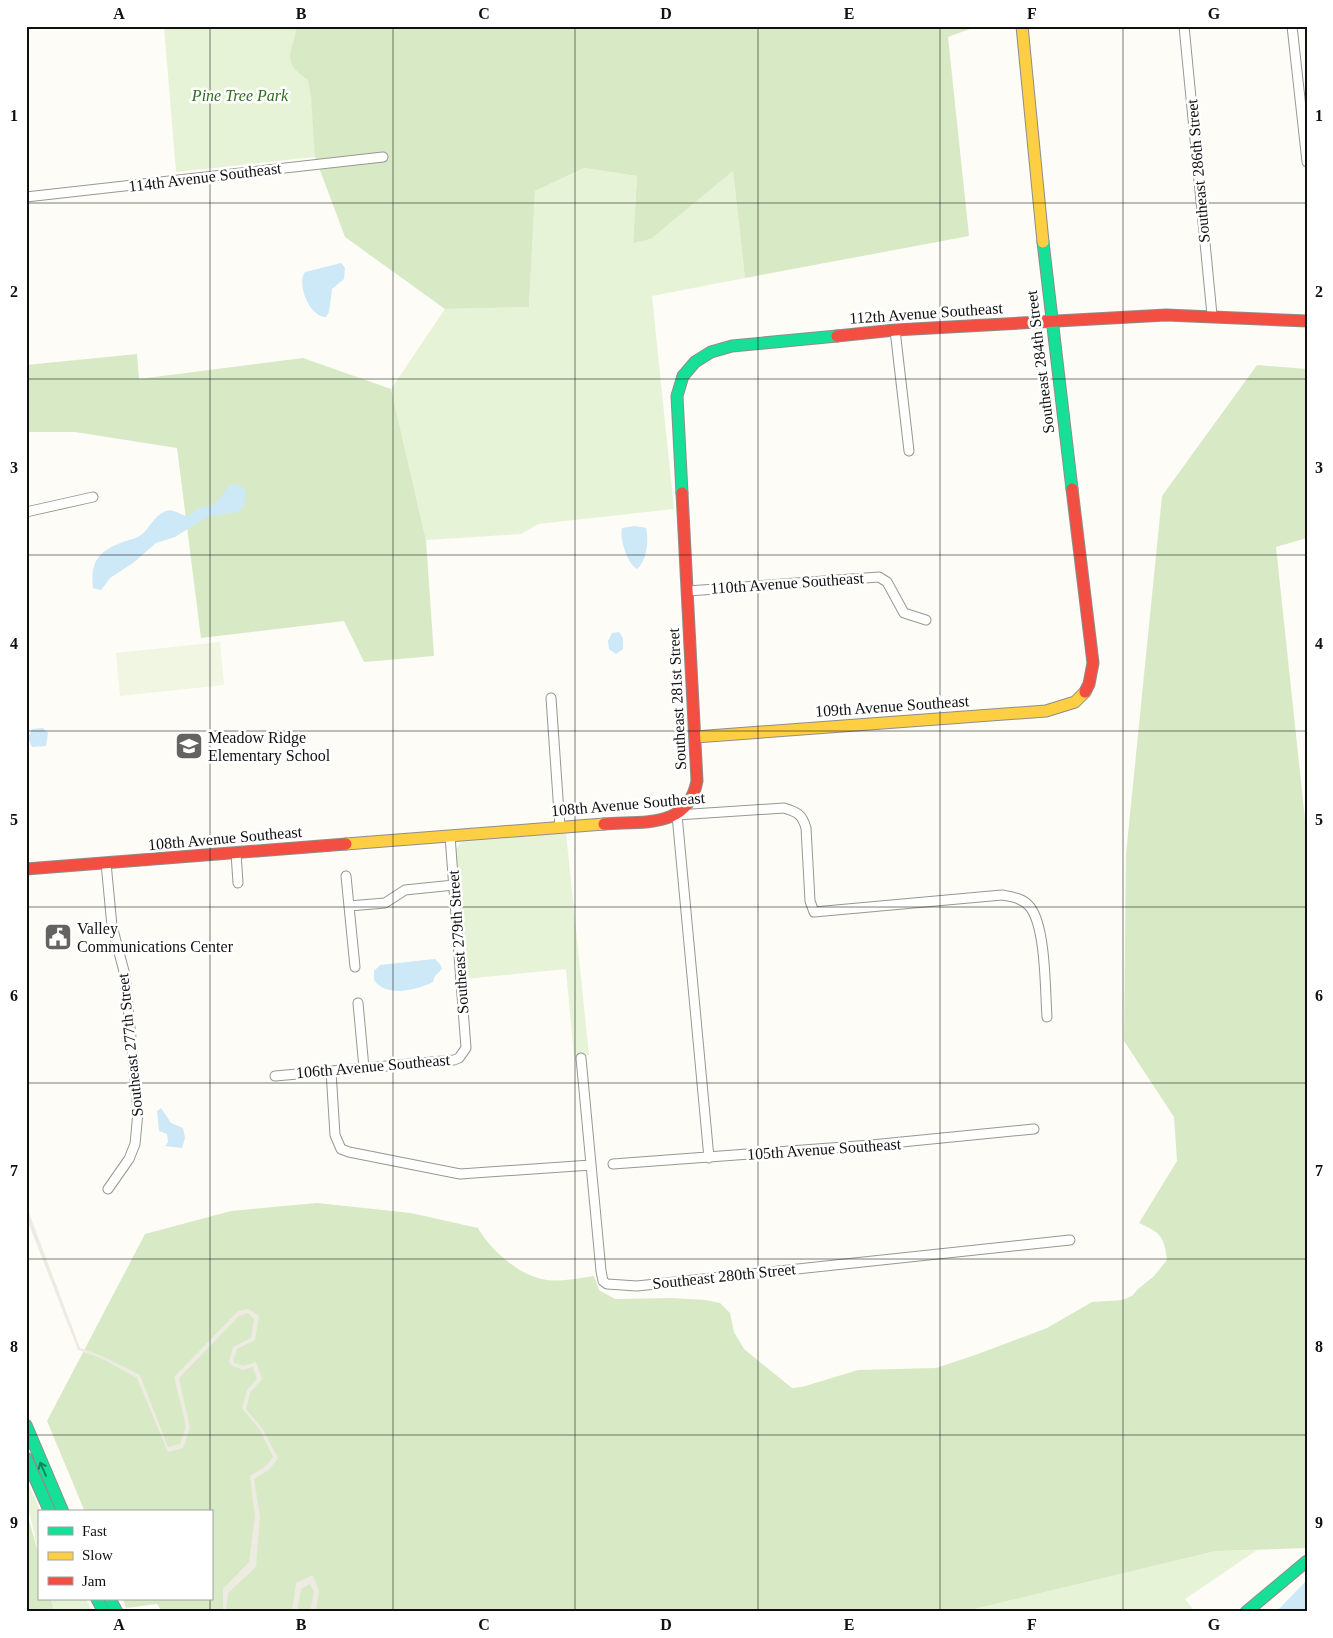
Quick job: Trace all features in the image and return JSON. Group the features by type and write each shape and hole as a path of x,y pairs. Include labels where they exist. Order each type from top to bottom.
{"street":[{"name":"Southeast 284th Street","path":"1022,26 1050,321 1093,662 1092,679 1087,693"},
{"name":"Southeast 286th Street","path":"1184,26 1212,315"},
{"path":"1292,26 1307,162"},
{"name":"114th Avenue Southeast","path":"26,197 383,157"},
{"name":"112th Avenue Southeast","path":"699,357 712,350 732,346 895,330 1166,315 1212,315 1307,320"},
{"path":"895,330 909,451"},
{"name":"Southeast 281st Street","path":"677,815 687,808 696,793 695,737 677,396 684,372 699,357"},
{"path":"26,512 93,497"},
{"name":"110th Avenue Southeast","path":"688,591 878,577 887,582 904,613 926,620"},
{"name":"109th Avenue Southeast","path":"695,737 1046,711 1067,706 1087,693"},
{"path":"551,698 560,827"},
{"name":"108th Avenue Southeast","path":"26,869 658,820 677,815 784,808 797,812 803,819 806,828 810,901 814,912 1002,895 1017,898 1030,906 1040,932 1047,1017"},
{"path":"677,815 709,1158"},
{"name":"Southeast 279th Street","path":"450,836 466,1048"},
{"path":"236,853 238,883"},
{"name":"Southeast 277th Street","path":"106,864 112,926 126,975 138,1112 135,1144 129,1158 108,1189"},
{"path":"346,876 354,967"},
{"path":"349,906 388,902 405,890 454,885"},
{"path":"358,1003 364,1068"},
{"name":"106th Avenue Southeast","path":"275,1076 454,1060 459,1058 466,1048"},
{"name":"Southeast 280th Street","path":"582,1058 601,1271 603,1281 613,1286 637,1286 1070,1240"},
{"path":"330,1071 335,1135 342,1149 349,1152 460,1174 591,1165"},
{"name":"105th Avenue Southeast","path":"613,1164 955,1138 1034,1129"},
{"path":"26,1425 62,1510"},
{"path":"26,1458 49,1510"},
{"path":"1246,1612 1307,1561"},
{"path":"98,1600 104,1612"},
{"path":"111,1600 118,1612"}],"green space":[{"name":"Pine Tree Park","path":"164,26 484,26 492,138 176,172"},
{"path":"297,26 978,26 948,37 969,236 745,278 733,171 651,239 633,243 637,176 584,168 535,191 529,307 445,309 345,237 315,157 308,80 299,73 291,62 291,50"},
{"path":"584,168 637,176 633,242 651,239 733,171 745,278 652,296 674,509 538,524 521,534 426,540 391,389 445,309 529,307 535,191"},
{"path":"137,354 139,379 303,358 391,389 426,540 434,656 364,662 344,621 201,638 177,448 75,432 26,432 26,365"},
{"path":"1257,365 1307,369 1307,538 1276,547 1307,838 1307,1548 1216,1551 962,1612 162,1612 157,1604 126,1608 123,1600 212,1600 212,1510 84,1510 47,1421 145,1234 231,1211 317,1203 411,1213 478,1228 508,1262 537,1278 570,1280 594,1276 599,1290 615,1299 671,1298 706,1300 720,1303 730,1313 734,1332 744,1349 792,1388 802,1387 858,1370 936,1368 1047,1328 1092,1302 1122,1300 1132,1296 1154,1276 1167,1260 1163,1240 1157,1233 1139,1223 1177,1161 1174,1117 1124,1041 1126,854 1162,496"},
{"path":"220,642 224,685 120,696 116,653"},
{"path":"566,833 589,1055 574,1057 566,969 465,979 454,852 461,842"},
{"path":"26,1479 40,1510 38,1510 38,1551 26,1497"},
{"path":"26,1510 38,1552 38,1600 51,1600 54,1612 26,1612"},
{"path":"1257,1550 1185,1599 1195,1612 962,1612 1216,1551"},
{"path":"51,1600 87,1600 93,1612 54,1612"}],"shaded area":[{"path":"26,1185 29,1213 80,1348 102,1356 140,1375 168,1447 180,1444 186,1427 174,1377 238,1311 249,1309 259,1316 255,1340 237,1349 233,1362 243,1366 256,1362 262,1379 250,1393 246,1409 262,1428 278,1458 269,1470 254,1479 260,1517 256,1567 228,1593 226,1612 223,1612 223,1589 249,1562 255,1517 250,1476 266,1466 273,1457 260,1430 242,1408 247,1390 257,1379 253,1367 243,1370 231,1365 229,1362 233,1347 251,1338 254,1319 248,1313 239,1316 179,1378 190,1428 183,1448 168,1452 137,1378 101,1358 78,1350 26,1217"},
{"path":"313,1575 319,1591 316,1612 310,1612 314,1592 310,1584 301,1589 297,1612 292,1612 296,1583"}],"water":[{"path":"341,263 345,268 344,279 332,289 329,312 326,317 320,316 306,299 303,292 303,277 305,272"},
{"path":"239,485 246,491 244,506 238,512 207,517 175,537 156,543 133,563 110,578 101,590 93,588 93,571 102,553 115,545 139,536 158,516 166,511 169,510 188,516 200,508 215,504 229,486"},
{"path":"635,526 646,528 647,538 645,556 637,569 630,562 623,544 621,532 622,528"},
{"path":"619,632 623,638 623,649 616,654 609,649 608,641 612,633"},
{"path":"43,728 48,733 46,746 32,747 29,740 26,748 26,732 28,738 32,729"},
{"path":"435,959 442,969 435,976 433,982 419,988 394,991 379,986 374,980 374,971 380,965"},
{"path":"161,1108 171,1123 183,1128 185,1138 182,1148 165,1146 168,1142 167,1134 159,1131 157,1111"},
{"path":"1307,1580 1307,1612 1276,1612"}],"traffic: fast":[{"path":"1043,242 1072,489"},
{"path":"682,493 677,396 683,376 695,362 711,352 732,346 837,336"},
{"path":"26,1425 62,1510"},
{"path":"26,1458 49,1510"},
{"path":"1246,1612 1307,1561"},
{"path":"98,1600 104,1612"},
{"path":"111,1600 117,1612"}],"traffic: slow":[{"path":"1022,26 1043,242"},
{"path":"695,737 1046,711 1075,702 1085,692"},
{"path":"346,844 604,824"}],"traffic: jam":[{"path":"837,336 895,330 1166,315 1307,321"},
{"path":"1072,489 1093,663 1089,684 1085,692"},
{"path":"604,824 648,822 674,815 684,808 692,797 697,781 682,493"},
{"path":"26,869 346,844"}],"place":[{"name":"Meadow Ridge Elementary School","path":"189,746"},
{"name":"Valley Communications Center","path":"58,937"}]}
